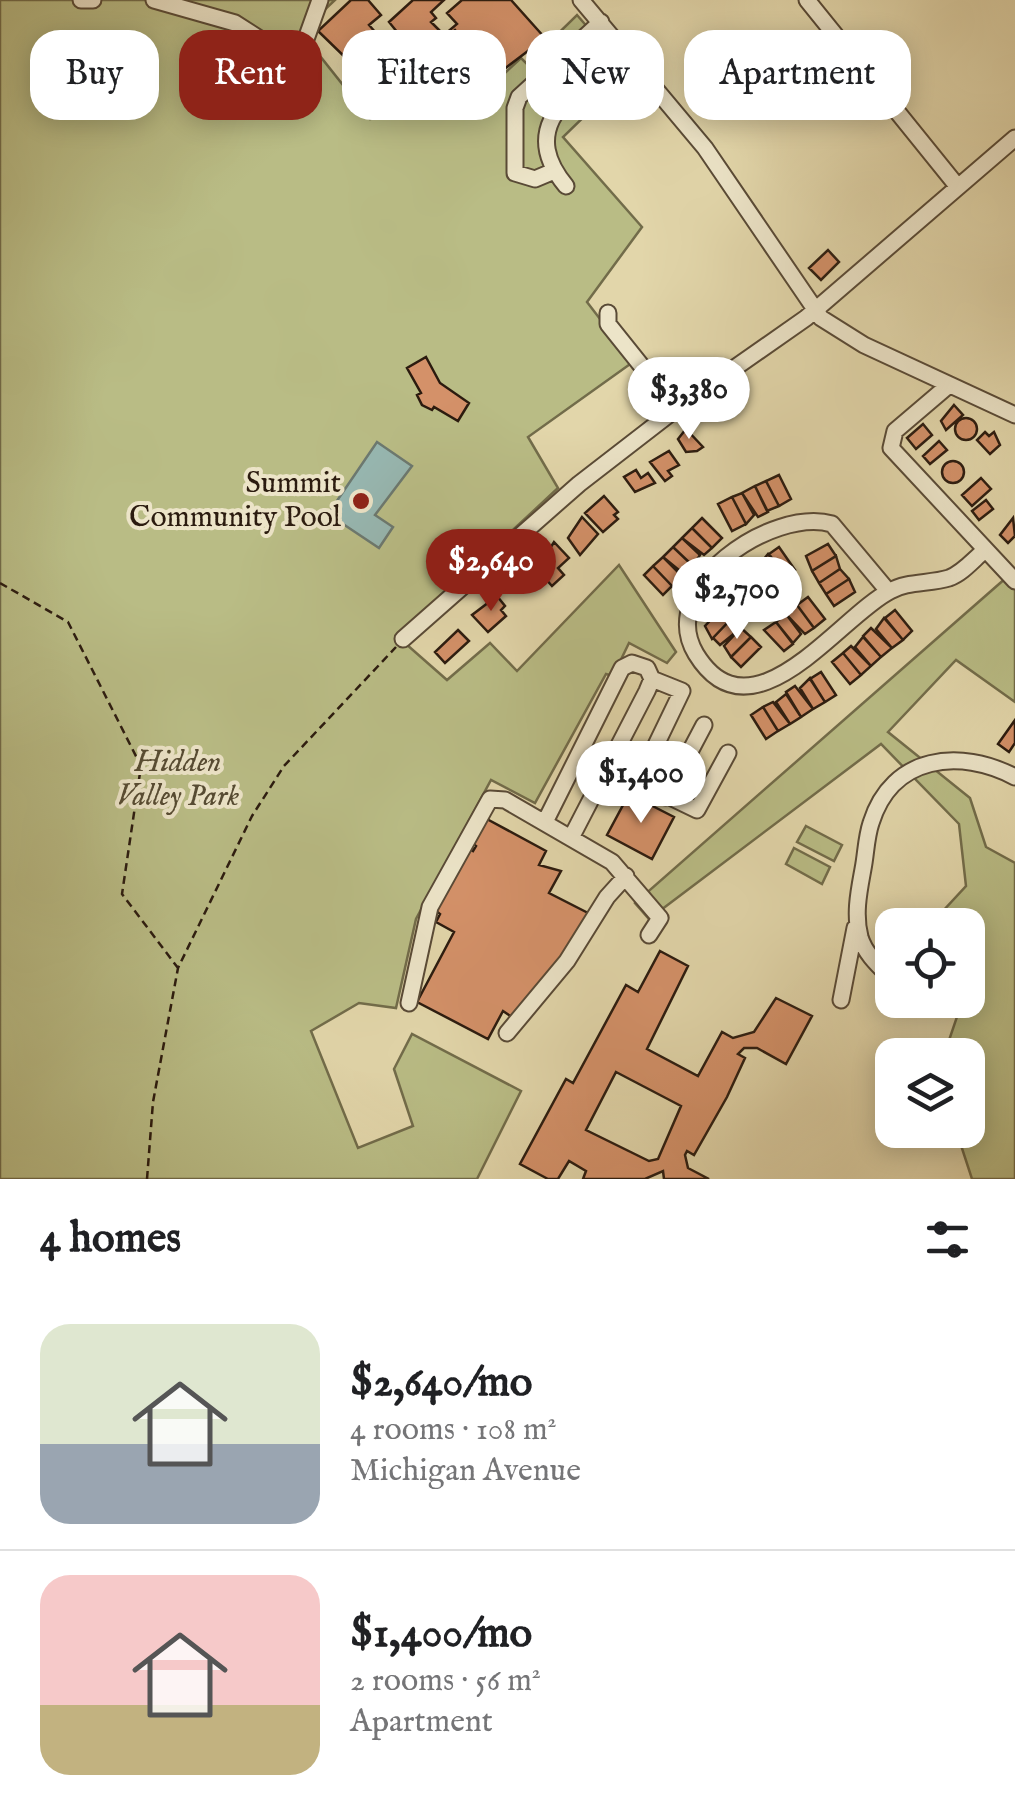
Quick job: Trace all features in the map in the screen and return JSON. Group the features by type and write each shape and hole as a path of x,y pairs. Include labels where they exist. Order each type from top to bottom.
{"street":[{"path":"81,0 92,0"},
{"path":"154,0 235,23 288,57 301,54 308,44 320,0"},
{"path":"582,0 608,30"},
{"path":"806,0 958,187"},
{"path":"554,171 534,179 515,173 515,108 519,97 601,22"},
{"path":"664,98 705,148 814,311 840,332 1015,415"},
{"path":"549,120 545,140 554,171 566,186"},
{"path":"403,639 578,484 676,408 814,311 1015,138"},
{"path":"608,314 608,324 676,408"},
{"path":"950,385 895,431 890,448 1015,582"},
{"path":"888,591 832,524 801,520 741,547 690,598 685,621 696,653 709,670 743,685 759,684 814,654 888,591 946,579 985,550"},
{"path":"544,822 622,668 632,663 646,668 652,679 682,691 635,780"},
{"path":"572,836 652,679"},
{"path":"666,797 704,725"},
{"path":"608,766 697,810 728,753"},
{"path":"842,1000 871,824 879,804 898,782 920,766 949,758 993,766 1015,777"},
{"path":"409,1002 430,907 490,800 505,800 572,836 626,876 660,918 649,935"},
{"path":"507,1033 567,962 606,897 626,876"},
{"path":"857,919 861,942 875,959"}],"path":[{"path":"0,583 68,622 142,766 122,894 178,968"},
{"path":"147,1179 153,1102 178,968 252,816 284,766 403,639"}],"green space":[{"name":"Hidden Valley Park","path":"0,0 335,0 303,30 179,30 179,120 322,120 322,58 342,84 342,120 506,120 506,72 521,58 526,63 526,120 581,120 563,137 642,227 587,302 633,362 528,437 558,488 398,637 447,680 490,643 517,671 619,565 676,652 667,663 629,643 613,676 606,674 535,803 491,780 416,919 396,1008 359,1003 311,1031 358,1148 413,1126 394,1069 412,1034 521,1091 477,1179 0,1179"},
{"path":"577,15 590,30 562,30"},
{"path":"1015,570 1015,702 956,660 888,732 970,798 986,847 1015,863 1015,1179 972,1179 962,1148 985,1148 985,1038 950,1038 957,1018 985,1018 985,908 946,908 966,886 959,824 881,744 649,919 635,903"},
{"path":"806,826 842,845 834,861 797,842"},
{"path":"794,848 830,867 822,884 786,864"}],"water":[{"name":"Summit Community Pool","path":"377,442 412,466 375,515 393,527 379,548 328,514"}],"building":[{"path":"351,0 368,0 381,15 369,25 373,30 342,30 342,54 319,30"},
{"path":"413,0 444,0 431,12 436,18 431,22 439,30 396,30 389,22"},
{"path":"462,0 511,0 538,30 526,30 526,52 506,68 506,30 450,30 457,24 447,13"},
{"path":"828,250 839,262 821,280 809,268"},
{"path":"426,357 440,383 469,403 458,421 434,407 432,410 422,405 417,395 421,393 407,368"},
{"path":"954,405 963,415 946,430 941,421"},
{"path":"966,418 974,421 974,437 966,440 958,437 955,429 958,421"},
{"path":"923,424 932,435 916,449 907,438"},
{"path":"686,429 703,447 686,452 678,439"},
{"path":"985,432 989,436 994,432 1000,445 990,454 977,440"},
{"path":"939,441 947,450 930,464 923,456"},
{"path":"669,451 679,465 668,471 672,476 665,481 650,462"},
{"path":"953,461 964,472 953,483 942,472"},
{"path":"636,470 641,478 648,473 655,483 635,492 624,477"},
{"path":"779,475 791,499 779,506 766,481"},
{"path":"981,478 991,489 972,506 962,495"},
{"path":"766,481 779,506 767,511 755,486"},
{"path":"755,486 768,512 758,517 742,493"},
{"path":"742,493 754,515 746,524 732,497"},
{"path":"604,496 618,512 614,515 618,519 603,532 585,513"},
{"path":"732,497 746,524 732,531 718,504"},
{"path":"986,500 993,509 979,520 972,511"},
{"path":"582,517 598,534 580,555 568,538"},
{"path":"702,518 722,538 712,548 692,528"},
{"path":"1013,518 1015,536 1008,543 1000,535"},
{"path":"692,528 712,548 704,555 682,538"},
{"path":"682,538 700,555 693,566 673,547"},
{"path":"554,542 569,558 558,568 564,575 552,586 537,569"},
{"path":"828,544 836,556 812,571 806,556"},
{"path":"673,547 693,566 685,575 663,557"},
{"path":"779,547 795,570 785,577 769,554"},
{"path":"768,554 785,577 773,585 759,565"},
{"path":"836,556 840,569 819,583 812,571"},
{"path":"663,557 680,574 673,587 653,566"},
{"path":"754,563 773,585 762,593 745,571"},
{"path":"653,566 672,586 663,595 644,575"},
{"path":"840,569 849,579 826,594 819,583"},
{"path":"745,571 762,593 751,601 736,580"},
{"path":"849,579 855,592 834,606 826,594"},
{"path":"733,580 751,601 740,609 724,586"},
{"path":"497,596 505,606 501,610 506,616 488,632 472,615"},
{"path":"808,597 825,619 814,628 797,605"},
{"path":"797,605 814,628 805,634 786,614"},
{"path":"722,608 732,618 712,639 705,626"},
{"path":"895,610 912,631 903,640 885,618"},
{"path":"786,614 801,634 793,643 776,622"},
{"path":"732,618 741,628 720,645 713,638"},
{"path":"884,618 903,640 892,648 876,629"},
{"path":"776,622 793,644 784,651 764,630"},
{"path":"741,628 751,637 731,657 724,646"},
{"path":"871,628 892,648 881,657 863,636"},
{"path":"458,630 469,641 445,663 435,652"},
{"path":"751,637 761,647 741,667 731,657"},
{"path":"863,637 881,657 871,666 855,647"},
{"path":"851,646 871,666 861,675 843,653"},
{"path":"843,653 861,675 850,684 832,662"},
{"path":"821,672 836,695 825,702 810,679"},
{"path":"810,678 825,702 813,709 800,688"},
{"path":"795,686 813,709 801,717 786,692"},
{"path":"786,694 801,717 790,724 776,702"},
{"path":"773,702 790,724 778,731 763,707"},
{"path":"763,707 778,731 766,739 751,715"},
{"path":"1015,720 1015,743 1009,752 998,744"},
{"path":"629,794 674,817 652,859 607,835"},
{"path":"485,818 546,851 539,865 561,871 549,893 590,914 575,943 516,1020 503,1011 488,1039 417,1002 454,932 436,922 440,914 436,911 469,849 473,851 476,846 472,843"},
{"path":"660,951 688,966 647,1049 698,1076 722,1032 733,1038 754,1032 776,998 812,1016 786,1064 757,1048 744,1048 738,1054 745,1058 727,1097 694,1155 687,1151 685,1155 688,1168 709,1179 664,1179 663,1171 645,1179 583,1179 586,1171 569,1161 558,1179 548,1179 520,1164 566,1079 573,1083 626,985 638,992","holes":["616,1072 681,1106 658,1159 649,1161 586,1130"]}],"place":[{"name":"Summit Community Pool","path":"361,501"}]}
